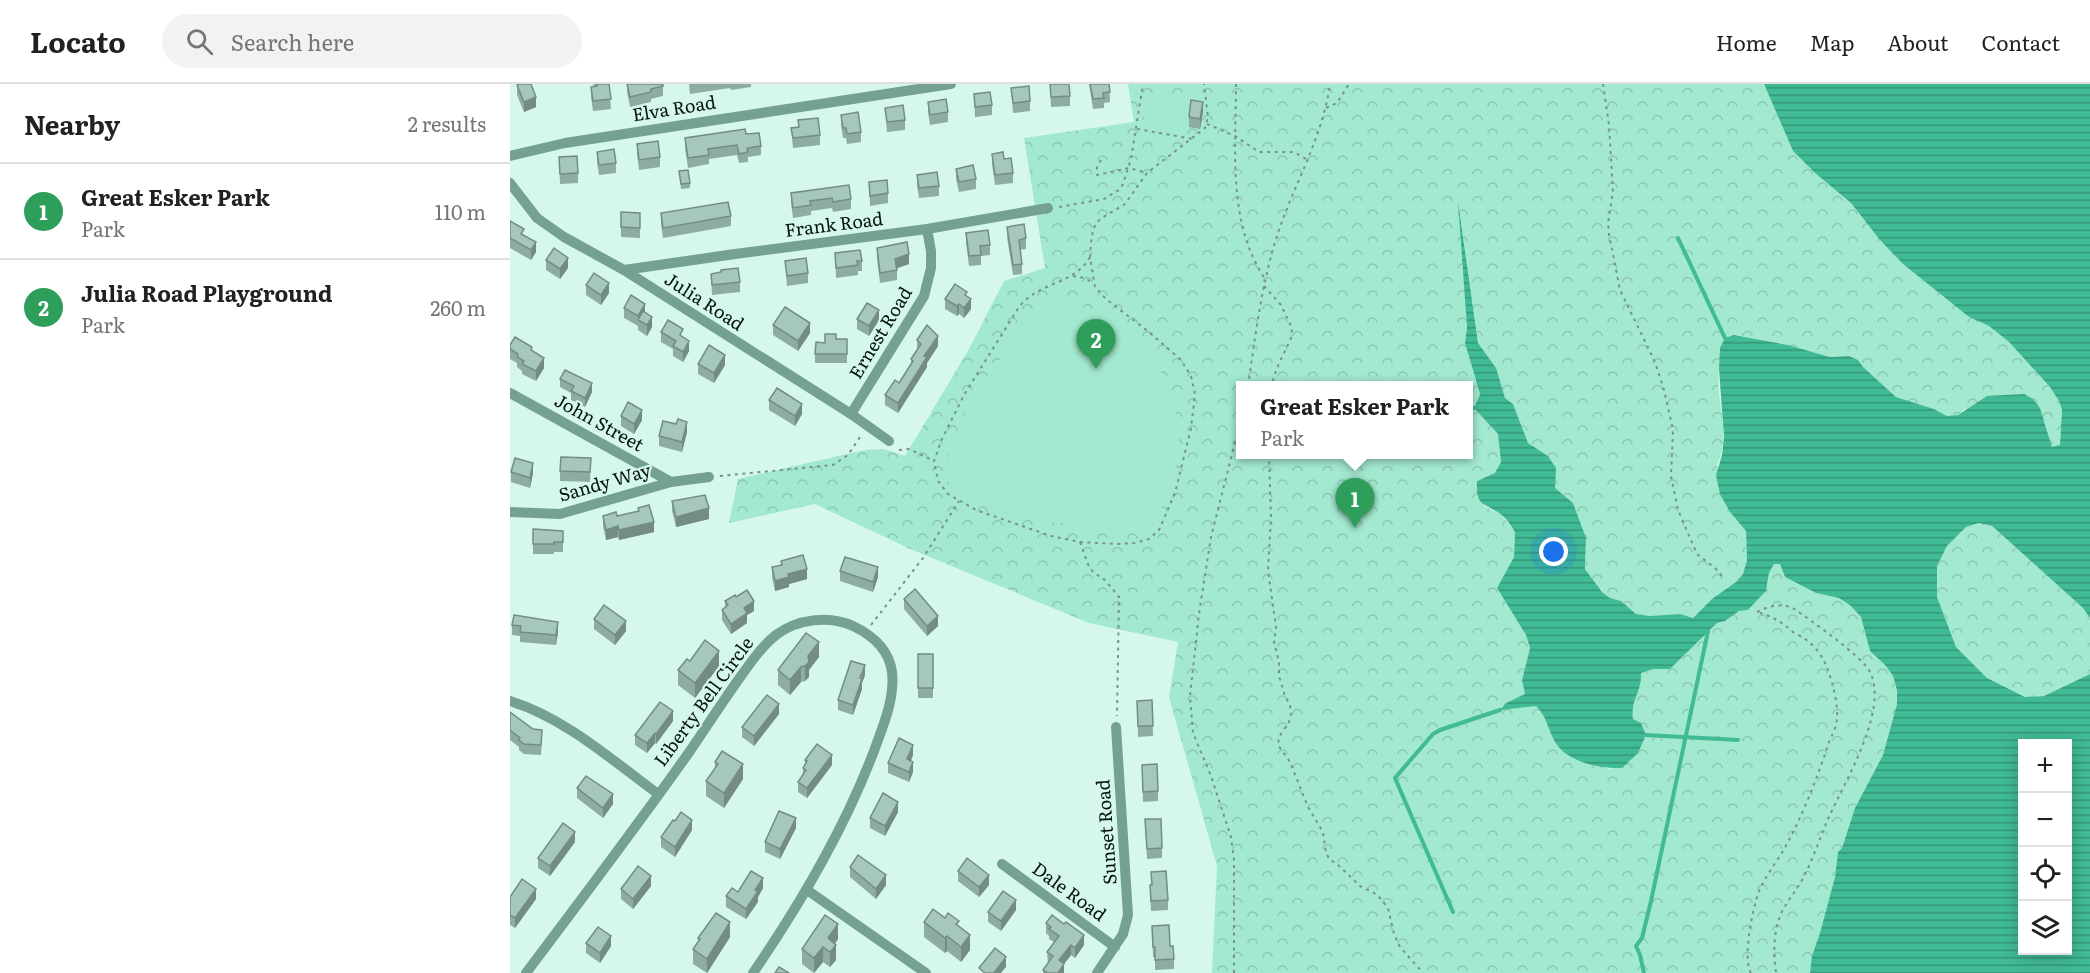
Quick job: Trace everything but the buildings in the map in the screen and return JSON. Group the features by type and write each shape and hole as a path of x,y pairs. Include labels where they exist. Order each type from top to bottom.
{"street":[{"name":"Elva Road","path":"510,156 565,142 951,84"},
{"name":"Julia Road","path":"510,183 537,218 564,237 624,270 890,441"},
{"name":"Frank Road","path":"624,270 927,229 1048,208"},
{"name":"Ernest Road","path":"851,414 924,296 931,268 927,229"},
{"name":"John Street","path":"510,393 671,482"},
{"name":"Sandy Way","path":"510,512 560,514 671,482 709,477"},
{"name":"Liberty Bell Circle","path":"526,973 658,794 751,662 776,635 789,626 814,620 832,620 849,624 865,632 879,643 887,656 892,670 892,688 888,709 860,787 807,890 753,973"},
{"path":"510,701 540,713 578,736 658,794"},
{"name":"Sunset Road","path":"1115,947 1124,934 1128,915 1116,727"},
{"name":"Dale Road","path":"1002,864 1115,947"},
{"path":"807,890 926,973"},
{"path":"1097,973 1115,947"}],"path":[{"path":"1048,208 1097,200 1112,195 1123,184 1129,168 1137,129 1143,84"},
{"path":"1094,284 1090,257 1092,234 1096,223 1128,201 1148,172 1206,128 1204,84"},
{"path":"1236,84 1235,160 1242,230 1251,254 1265,279"},
{"path":"1249,381 1265,279 1281,224 1308,160 1326,108 1330,84"},
{"path":"1326,108 1337,103 1349,84"},
{"path":"1603,84 1609,124 1613,192 1608,223 1620,290 1655,362 1669,409 1673,441 1671,476 1678,510 1697,554 1722,576"},
{"path":"1207,124 1235,135 1259,152 1293,152 1308,160"},
{"path":"1200,128 1206,128"},
{"path":"1137,129 1193,139"},
{"path":"1101,160 1096,167 1096,175 1129,168 1148,172"},
{"path":"1074,276 1086,278 1094,284 1106,300 1149,332 1181,360 1191,376 1195,402 1176,493 1160,530 1149,539 1136,543 1080,542 1051,536 987,515 948,494 938,481 934,461 957,407 1020,306 1029,295 1074,276 1090,257"},
{"path":"1264,286 1281,305 1292,328 1291,338 1273,381"},
{"path":"709,477 833,465 848,454 867,425"},
{"path":"1234,973 1234,869 1231,837 1212,776 1193,733 1190,696 1198,614 1212,537 1236,439"},
{"path":"899,450 909,449 934,461"},
{"path":"1268,459 1271,518 1269,591 1276,627 1274,642 1279,662 1279,676 1291,714 1289,722 1279,736 1278,745 1290,762 1308,807 1323,832 1326,853 1330,860 1359,886 1381,899 1388,908 1394,934 1400,947 1423,973"},
{"path":"968,506 970,500"},
{"path":"865,632 923,558 958,501"},
{"path":"1080,542 1089,567 1105,580 1119,597 1116,727"},
{"path":"1751,973 1747,963 1747,953 1760,891 1783,851 1802,810 1837,722 1837,708 1829,668 1821,656 1805,638 1772,616 1757,612 1781,605 1793,608 1864,661 1875,682 1876,694 1872,716 1855,763 1803,879 1778,921 1775,935 1776,973"}],"green space":[{"path":"1128,84 1764,84 1793,151 1851,203 1880,240 1903,264 1969,317 1989,326 2009,342 2050,387 2059,401 2062,410 2060,445 2052,448 2045,422 1965,409 1958,415 1947,416 1934,409 1896,397 1862,367 1858,360 1849,356 1830,357 1788,345 1735,335 1719,370 1723,441 1717,465 1730,512 1746,531 1747,560 1743,574 1693,618 1680,614 1649,616 1636,614 1621,601 1610,598 1602,592 1585,569 1586,538 1573,503 1555,488 1548,456 1528,443 1513,404 1505,398 1495,368 1478,343 1460,213 1467,327 1465,343 1480,394 1474,408 1498,434 1501,462 1496,473 1477,481 1484,506 1501,514 1515,532 1514,557 1497,588 1526,635 1530,648 1522,680 1526,694 1506,703 1536,706 1541,710 1556,743 1574,759 1611,769 1638,753 1639,742 1632,710 1641,673 1654,669 1670,669 1717,623 1725,621 1739,611 1748,610 1762,595 1774,564 1780,564 1785,577 1816,593 1839,598 1851,606 1861,617 1870,651 1893,676 1897,690 1897,704 1883,755 1855,808 1842,848 1838,853 1835,877 1812,956 1810,973 1212,973 1217,866 1169,697 1178,642 1089,623 908,548 815,504 729,523 738,479 865,450 883,449 905,456 969,349 1004,281 1045,268 1024,138 1134,122"},
{"path":"1148,95 1191,101 1185,136 1142,129"},
{"path":"1039,300 1075,305 1110,319 1136,339 1155,362 1169,389 1176,417 1178,447 1173,476 1163,505 1146,532 1016,518 955,495 943,470 965,413"},
{"path":"1979,523 1992,526 2083,608 2090,618 2090,674 2044,696 2025,697 1987,678 1956,647 1937,597 1937,566 1947,546 1966,527"}],"shaded area":[{"path":"1764,84 2090,84 2090,618 2083,608 1992,526 1979,523 1966,527 1947,546 1937,566 1937,597 1956,647 1987,678 2025,697 2044,696 2090,674 2090,973 1810,973 1812,956 1835,877 1838,852 1842,848 1855,808 1883,755 1897,704 1897,690 1893,676 1870,651 1861,617 1851,606 1839,598 1816,593 1785,577 1780,564 1774,564 1769,573 1766,591 1748,610 1739,611 1725,621 1717,623 1670,669 1654,669 1641,673 1640,686 1633,707 1633,719 1641,723 1646,735 1638,753 1622,768 1584,763 1566,754 1554,740 1545,718 1536,706 1500,710 1506,703 1525,694 1522,680 1530,648 1526,635 1497,588 1514,557 1515,532 1504,517 1481,502 1478,495 1477,481 1495,473 1501,462 1498,434 1474,408 1480,394 1465,343 1467,327 1458,201 1478,343 1496,368 1505,398 1513,404 1528,443 1548,456 1556,468 1555,488 1573,503 1586,538 1585,569 1602,592 1610,598 1621,601 1636,614 1649,616 1680,614 1693,618 1743,574 1747,560 1746,531 1730,512 1720,494 1716,475 1724,437 1719,369 1720,348 1725,338 1734,335 1788,345 1830,357 1849,356 1858,360 1896,397 1934,409 1947,416 1958,415 1987,396 2024,394 2033,399 2040,408 2052,447 2060,445 2062,410 2050,387 2009,342 1989,326 1969,317 1903,264 1880,240 1851,203 1793,151"}],"waterway":[{"path":"1678,238 1725,338"},
{"path":"1644,973 1636,946 1642,938 1651,901 1708,631"},
{"path":"1453,912 1395,778 1433,734 1500,710"},
{"path":"1646,735 1738,740"}],"place":[{"name":"Julia Road Playground","path":"1096,369"},
{"name":"Great Esker Park","path":"1355,528"}]}
